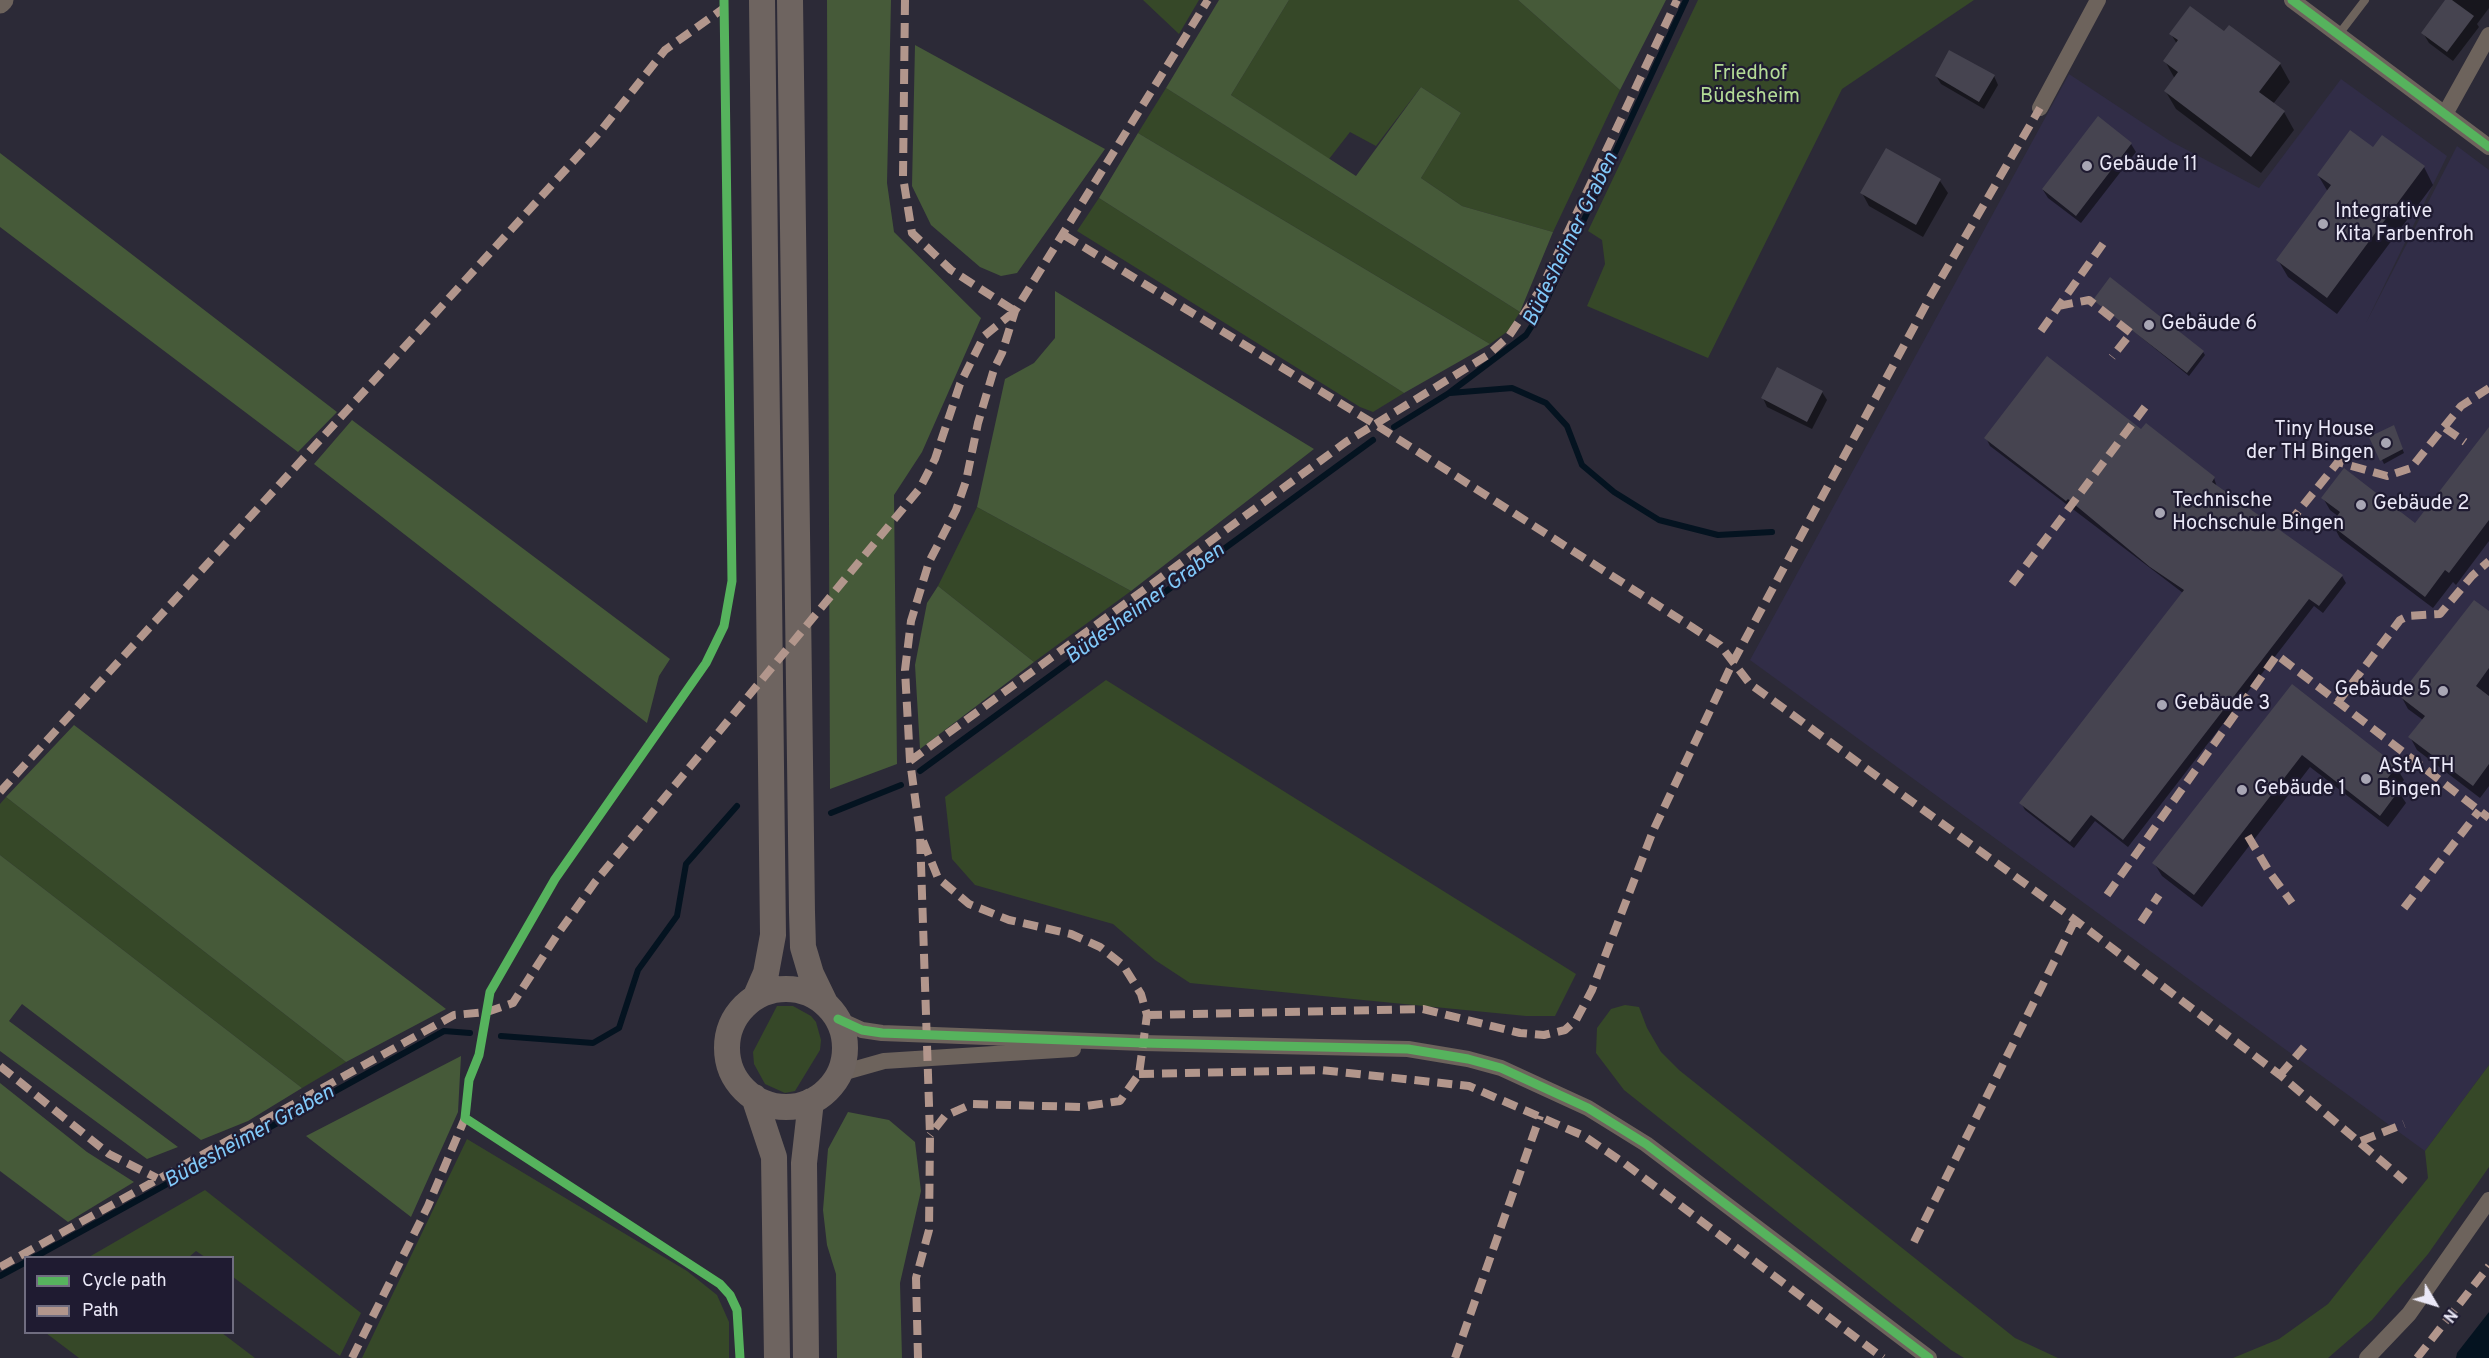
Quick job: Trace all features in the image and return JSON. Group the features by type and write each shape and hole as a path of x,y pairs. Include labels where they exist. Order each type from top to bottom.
{"main road":[{"path":"762,0 773,935 766,973 756,996 738,1014 728,1037 727,1054 732,1071 741,1086 764,1103 788,1107 811,1101 832,1085 843,1064 845,1043 832,1011 811,974 803,947 790,0"},
{"path":"756,996 784,988 799,990 832,1011"},
{"path":"754,1097 774,1157 777,1358"},
{"path":"806,1358 804,1164 811,1101"}],"street":[{"path":"2292,0 2489,147"},
{"path":"2040,108 2092,2"},
{"path":"2445,114 2489,35"},
{"path":"832,1011 862,1030 882,1033 1143,1043 1408,1049 1468,1059 1502,1068 1588,1108 1646,1144 1929,1358"},
{"path":"838,1074 884,1061 1143,1043"},
{"path":"2367,1358 2409,1314 2489,1200"}],"lane":[{"path":"2339,34 2365,0"}],"shaded area":[{"name":"Technische Hochschule Bingen","path":"2069,74 2170,141 2259,188 2341,79 2447,156 2366,323 2457,146 2489,170 2489,1065 2425,1151 1750,660"}],"green space":[{"path":"827,0 891,0 887,183 894,232 981,318 922,452 894,495 897,764 830,789"},
{"path":"1143,0 1199,0 1179,34"},
{"path":"1219,0 1289,0 1231,95 1356,176 1421,87 1461,113 1421,178 1462,206 1553,232 1520,312 1166,88"},
{"path":"1289,0 1518,0 1620,90 1553,232 1462,206 1421,178 1461,113 1421,87 1376,146 1350,132 1329,159 1231,95"},
{"path":"1518,0 1666,0 1620,90"},
{"name":"Friedhof Büdesheim","path":"1698,0 1974,0 1842,89 1708,358 1587,306 1605,264 1602,240 1588,231"},
{"path":"915,45 1105,149 1017,273 1001,276 980,267 931,225 912,186"},
{"path":"1166,88 1520,312 1508,331 1490,344 1138,133"},
{"path":"1138,133 1490,344 1404,393 1099,198"},
{"path":"0,153 337,412 298,452 0,227"},
{"path":"1099,198 1404,393 1373,412 1360,407 1077,231"},
{"path":"1055,291 1314,449 1131,591 977,507 1005,379 1034,363 1055,338"},
{"path":"352,420 670,659 659,676 647,723 314,464"},
{"path":"977,507 1131,591 1034,662 938,586"},
{"path":"938,586 1034,662 920,749 915,665 927,603"},
{"path":"1106,680 1576,974 1555,1016 1526,1016 1190,983 1155,960 1113,924 975,885 952,859 945,797"},
{"path":"74,725 446,1009 346,1062 6,797"},
{"path":"6,797 346,1062 302,1088 0,855 0,804"},
{"path":"0,855 302,1088 248,1121 201,1140 22,1004 9,1021 178,1147 147,1159 0,1051"},
{"path":"1625,1005 1639,1007 1647,1028 1661,1052 1679,1070 2015,1338 2058,1358 1964,1358 1951,1350 1624,1090 1596,1053 1597,1028 1611,1009"},
{"path":"777,1006 793,1006 811,1016 816,1022 821,1040 820,1050 795,1091 785,1093 765,1084 754,1064 753,1052"},
{"path":"461,1056 458,1112 411,1217 306,1136"},
{"path":"2489,1065 2489,1167 2428,1254 2372,1320 2328,1358 2233,1358 2279,1339 2328,1304 2428,1178 2425,1151"},
{"path":"0,1083 87,1152 134,1182 68,1222 0,1171"},
{"path":"848,1112 889,1120 915,1142 921,1191 900,1283 902,1358 837,1358 836,1274 827,1245 823,1210 828,1149"},
{"path":"467,1139 687,1271 717,1295 729,1322 729,1358 362,1358"},
{"path":"205,1190 361,1313 340,1356 234,1278 234,1256 204,1256 196,1251 190,1256 91,1256"},
{"path":"47,1334 223,1334 255,1358 79,1358"}],"water":[{"path":"2489,1312 2489,1358 2456,1358 2457,1353"}],"building":[{"path":"2445,0 2452,0 2474,16 2447,52 2421,33"},
{"path":"2190,6 2224,31 2229,25 2281,63 2259,92 2285,111 2251,157 2164,91 2178,72 2163,61 2178,40 2169,34"},
{"path":"1949,50 1995,75 1979,102 1935,76"},
{"name":"Gebäude 11","path":"2098,116 2132,143 2076,216 2042,189"},
{"path":"2350,130 2373,147 2382,135 2425,166 2327,298 2276,260 2331,185 2317,175"},
{"path":"1886,148 1941,179 1916,225 1860,193"},
{"name":"Gebäude 6","path":"2110,277 2204,351 2187,373 2093,300"},
{"name":"Gebäude 3","path":"2047,356 2141,429 2146,423 2215,477 2212,482 2343,575 2319,606 2309,599 2123,840 2091,815 2070,842 2019,803 2184,590 2150,567 2068,499 2066,501 1984,438"},
{"path":"1777,367 1823,391 1807,422 1761,398"},
{"name":"Tiny House der TH Bingen","path":"2394,425 2403,449 2380,461 2369,437"},
{"name":"Gebäude 2","path":"2489,427 2489,520 2449,573 2445,570 2425,597 2331,525 2340,512 2321,498 2344,468 2415,523"},
{"name":"Gebäude 5","path":"2474,600 2489,611 2489,668 2476,686 2489,696 2489,764 2473,786 2408,737 2425,716 2399,696"},
{"name":"Gebäude 1","path":"2292,684 2397,766 2387,779 2400,789 2380,816 2302,755 2194,895 2152,863"}],"waterway":[{"name":"Büdesheimer Graben","path":"1394,427 1449,393 1526,335 1542,310 1686,0"},
{"path":"1450,393 1512,388 1546,403 1567,426 1582,465 1614,492 1659,520 1718,535 1772,532"},
{"name":"Büdesheimer Graben","path":"920,771 1373,440"},
{"name":"Büdesheimer Graben","path":"831,813 901,785"},
{"name":"Büdesheimer Graben","path":"501,1036 593,1043 619,1028 638,970 677,916 686,864 737,806"},
{"name":"Büdesheimer Graben","path":"37,1256 444,1031 470,1033"},
{"name":"Büdesheimer Graben","path":"0,1276 24,1263"}],"marked path":[{"path":"905,0 903,177 912,233 951,270 1015,311"},
{"path":"918,1358 916,1278 929,1230 930,1135 920,834 910,761 905,670 911,621 929,562 956,510 966,481 978,423 1015,311 1208,0"},
{"path":"910,761 1346,442 1488,355 1509,336 1542,287 1677,0"},
{"path":"0,792 599,133 665,50 724,8"},
{"path":"1147,1015 1423,1009 1520,1033 1544,1035 1565,1030 1576,1020 1592,990 1653,831 1733,662 1929,299 2040,108"},
{"path":"1064,235 1373,423 1720,645 1750,684 2075,920 2280,1075 2405,1181"},
{"path":"2041,331 2105,241"},
{"path":"2058,306 2089,300 2131,333 2112,357"},
{"path":"0,1267 454,1015 487,1012 513,1003 595,882 920,488 935,459 960,384 984,336 1015,311"},
{"path":"2289,523 2338,462 2387,476 2411,468 2461,406 2489,388"},
{"path":"2012,584 2145,407"},
{"path":"2445,428 2465,442"},
{"path":"2338,702 2400,620 2408,616 2440,614 2472,576 2489,561"},
{"path":"2107,895 2277,655 2489,818"},
{"path":"2404,908 2479,811"},
{"path":"2248,836 2270,873 2292,903"},
{"path":"923,841 938,878 969,904 1009,920 1071,934 1100,947 1123,965 1141,994 1147,1015 1139,1074 1120,1101 1080,1107 972,1104 945,1116 930,1135"},
{"path":"2141,922 2159,895"},
{"path":"1914,1242 2075,920"},
{"path":"2280,1075 2304,1047"},
{"path":"0,1066 109,1154 157,1178"},
{"path":"1139,1074 1321,1070 1469,1086 1584,1136 1624,1163 1883,1358"},
{"path":"1455,1358 1540,1116"},
{"path":"352,1358 428,1206 465,1118"},
{"path":"2361,1141 2404,1124"},
{"path":"2417,1358 2489,1266"}],"cycle path":[{"path":"724,0 732,581 724,626 706,663 555,879 490,992 479,1055 469,1080 465,1118 720,1284 730,1295 737,1310 740,1358"},
{"path":"2292,0 2489,147"},
{"path":"838,1019 862,1030 882,1033 1143,1043 1408,1049 1468,1059 1501,1068 1588,1108 1646,1144 1929,1358"}],"place":[{"name":"Gebäude 11","path":"2087,166"},
{"name":"Integrative Kita Farbenfroh","path":"2323,224"},
{"name":"Gebäude 6","path":"2149,325"},
{"name":"Tiny House der TH Bingen","path":"2386,443"},
{"name":"Gebäude 2","path":"2361,505"},
{"name":"Technische Hochschule Bingen","path":"2160,513"},
{"name":"Gebäude 5","path":"2443,691"},
{"name":"Gebäude 3","path":"2162,705"},
{"name":"AStA TH Bingen","path":"2366,779"},
{"name":"Gebäude 1","path":"2242,790"}]}
